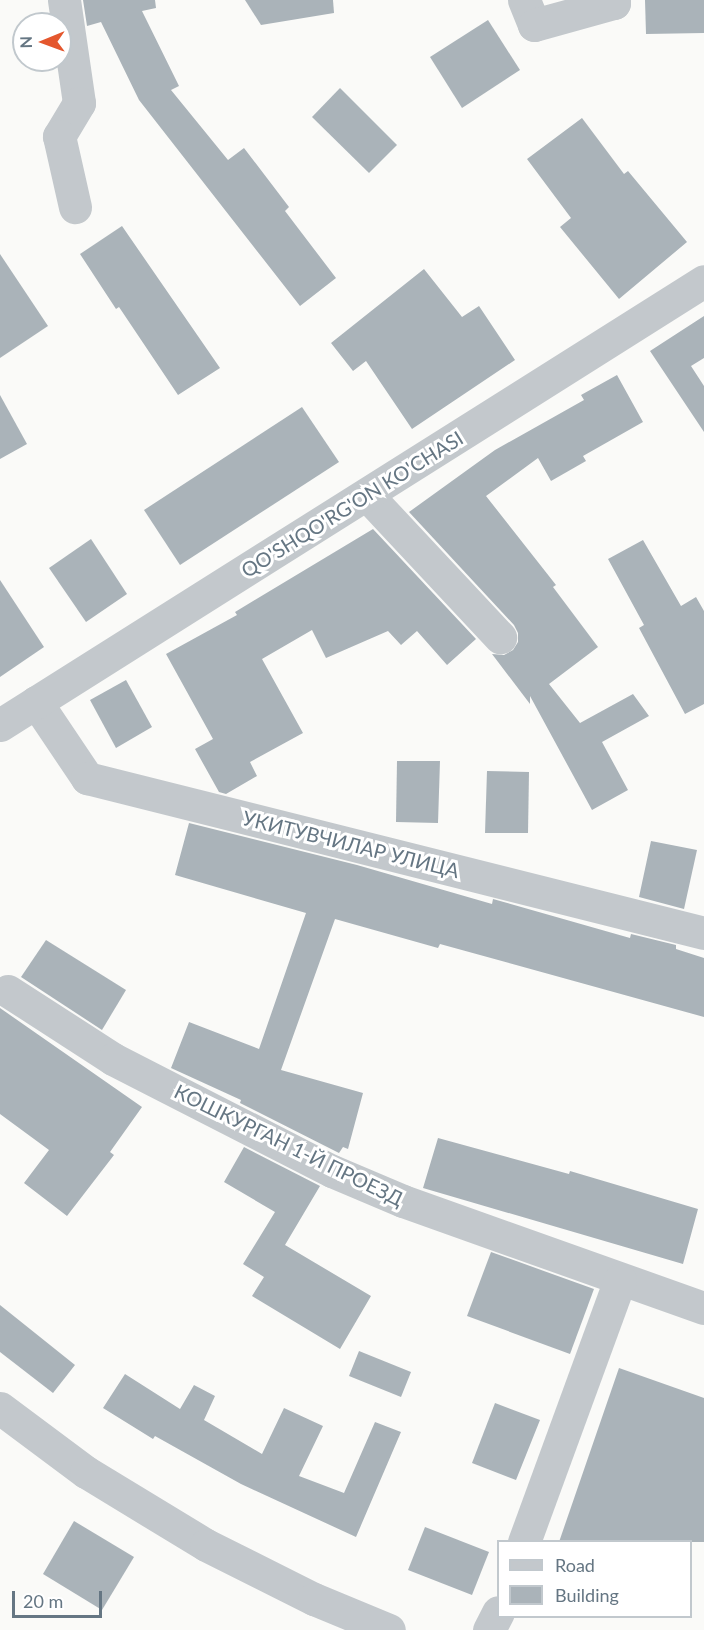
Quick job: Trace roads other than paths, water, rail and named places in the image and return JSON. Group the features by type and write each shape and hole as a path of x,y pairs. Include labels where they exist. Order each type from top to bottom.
{"street":[{"path":"64,0 79,103 59,136 75,207"},
{"path":"524,0 534,25 614,3 614,0"},
{"name":"QO'SHQO'RG'ON KO'CHASI","path":"0,725 704,281"},
{"path":"367,495 500,637"},
{"name":"УКИТУВЧИЛАР УЛИЦА","path":"36,702 87,778 704,933"},
{"name":"КОШКУРГАН 1-Й ПРОЕЗД","path":"8,991 113,1059 332,1170 403,1201 704,1308"},
{"path":"525,1540 620,1280"},
{"path":"0,1408 86,1472 206,1545 314,1599 389,1630"},
{"path":"489,1630 497,1614"}]}
